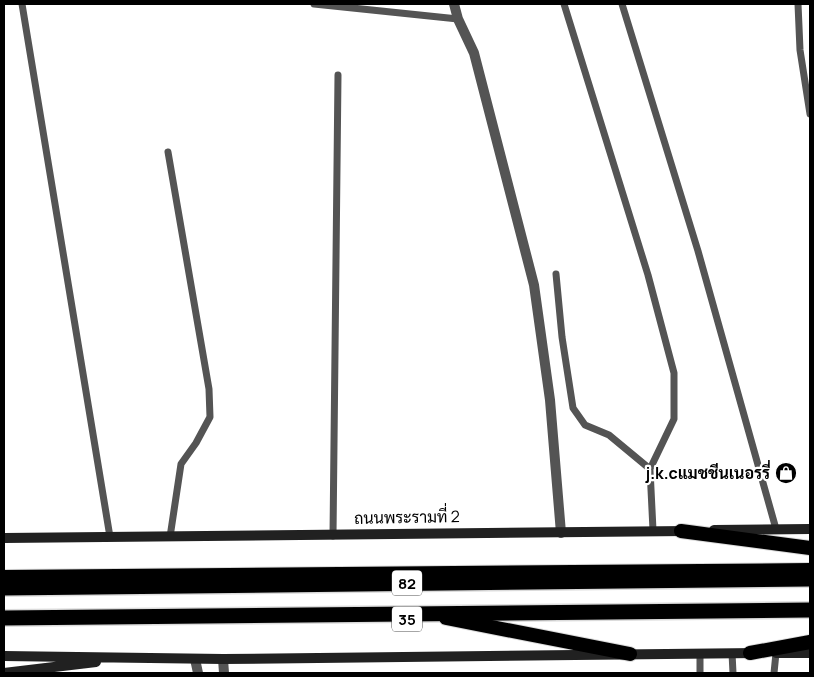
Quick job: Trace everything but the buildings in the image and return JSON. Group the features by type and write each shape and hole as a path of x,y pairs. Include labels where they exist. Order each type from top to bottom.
{"highway":[{"path":"681,531 810,548"},
{"path":"4,577 810,570"},
{"name":"82","path":"4,588 810,579"},
{"name":"82","path":"4,618 810,610"},
{"name":"35","path":"4,623 810,615"},
{"path":"446,618 630,654"},
{"path":"750,653 810,642"}],"main road":[{"name":"ถนนพระรามที่ 2","path":"4,538 333,536 810,529"},
{"path":"4,656 222,659 810,653"},
{"path":"4,673 129,657"}],"street":[{"path":"454,4 458,19 474,54 534,285 550,400 561,533"},
{"path":"195,659 198,673"},
{"path":"222,659 224,673"}],"lane":[{"path":"22,4 110,537"},
{"path":"314,4 458,19"},
{"path":"564,4 648,275 674,373 674,419 650,469 653,530"},
{"path":"622,4 698,251 776,529"},
{"path":"798,4 800,50 810,114"},
{"path":"333,536 338,75"},
{"path":"168,152 209,389 210,416 196,443 181,464 170,537"},
{"path":"556,274 562,337 573,408 585,425 609,435 650,469"},
{"path":"732,653 733,673"},
{"path":"774,673 776,653"},
{"path":"700,654 700,673"}],"place":[{"name":"j.k.cแมชชีนเนอรรี่","path":"786,473"}]}
